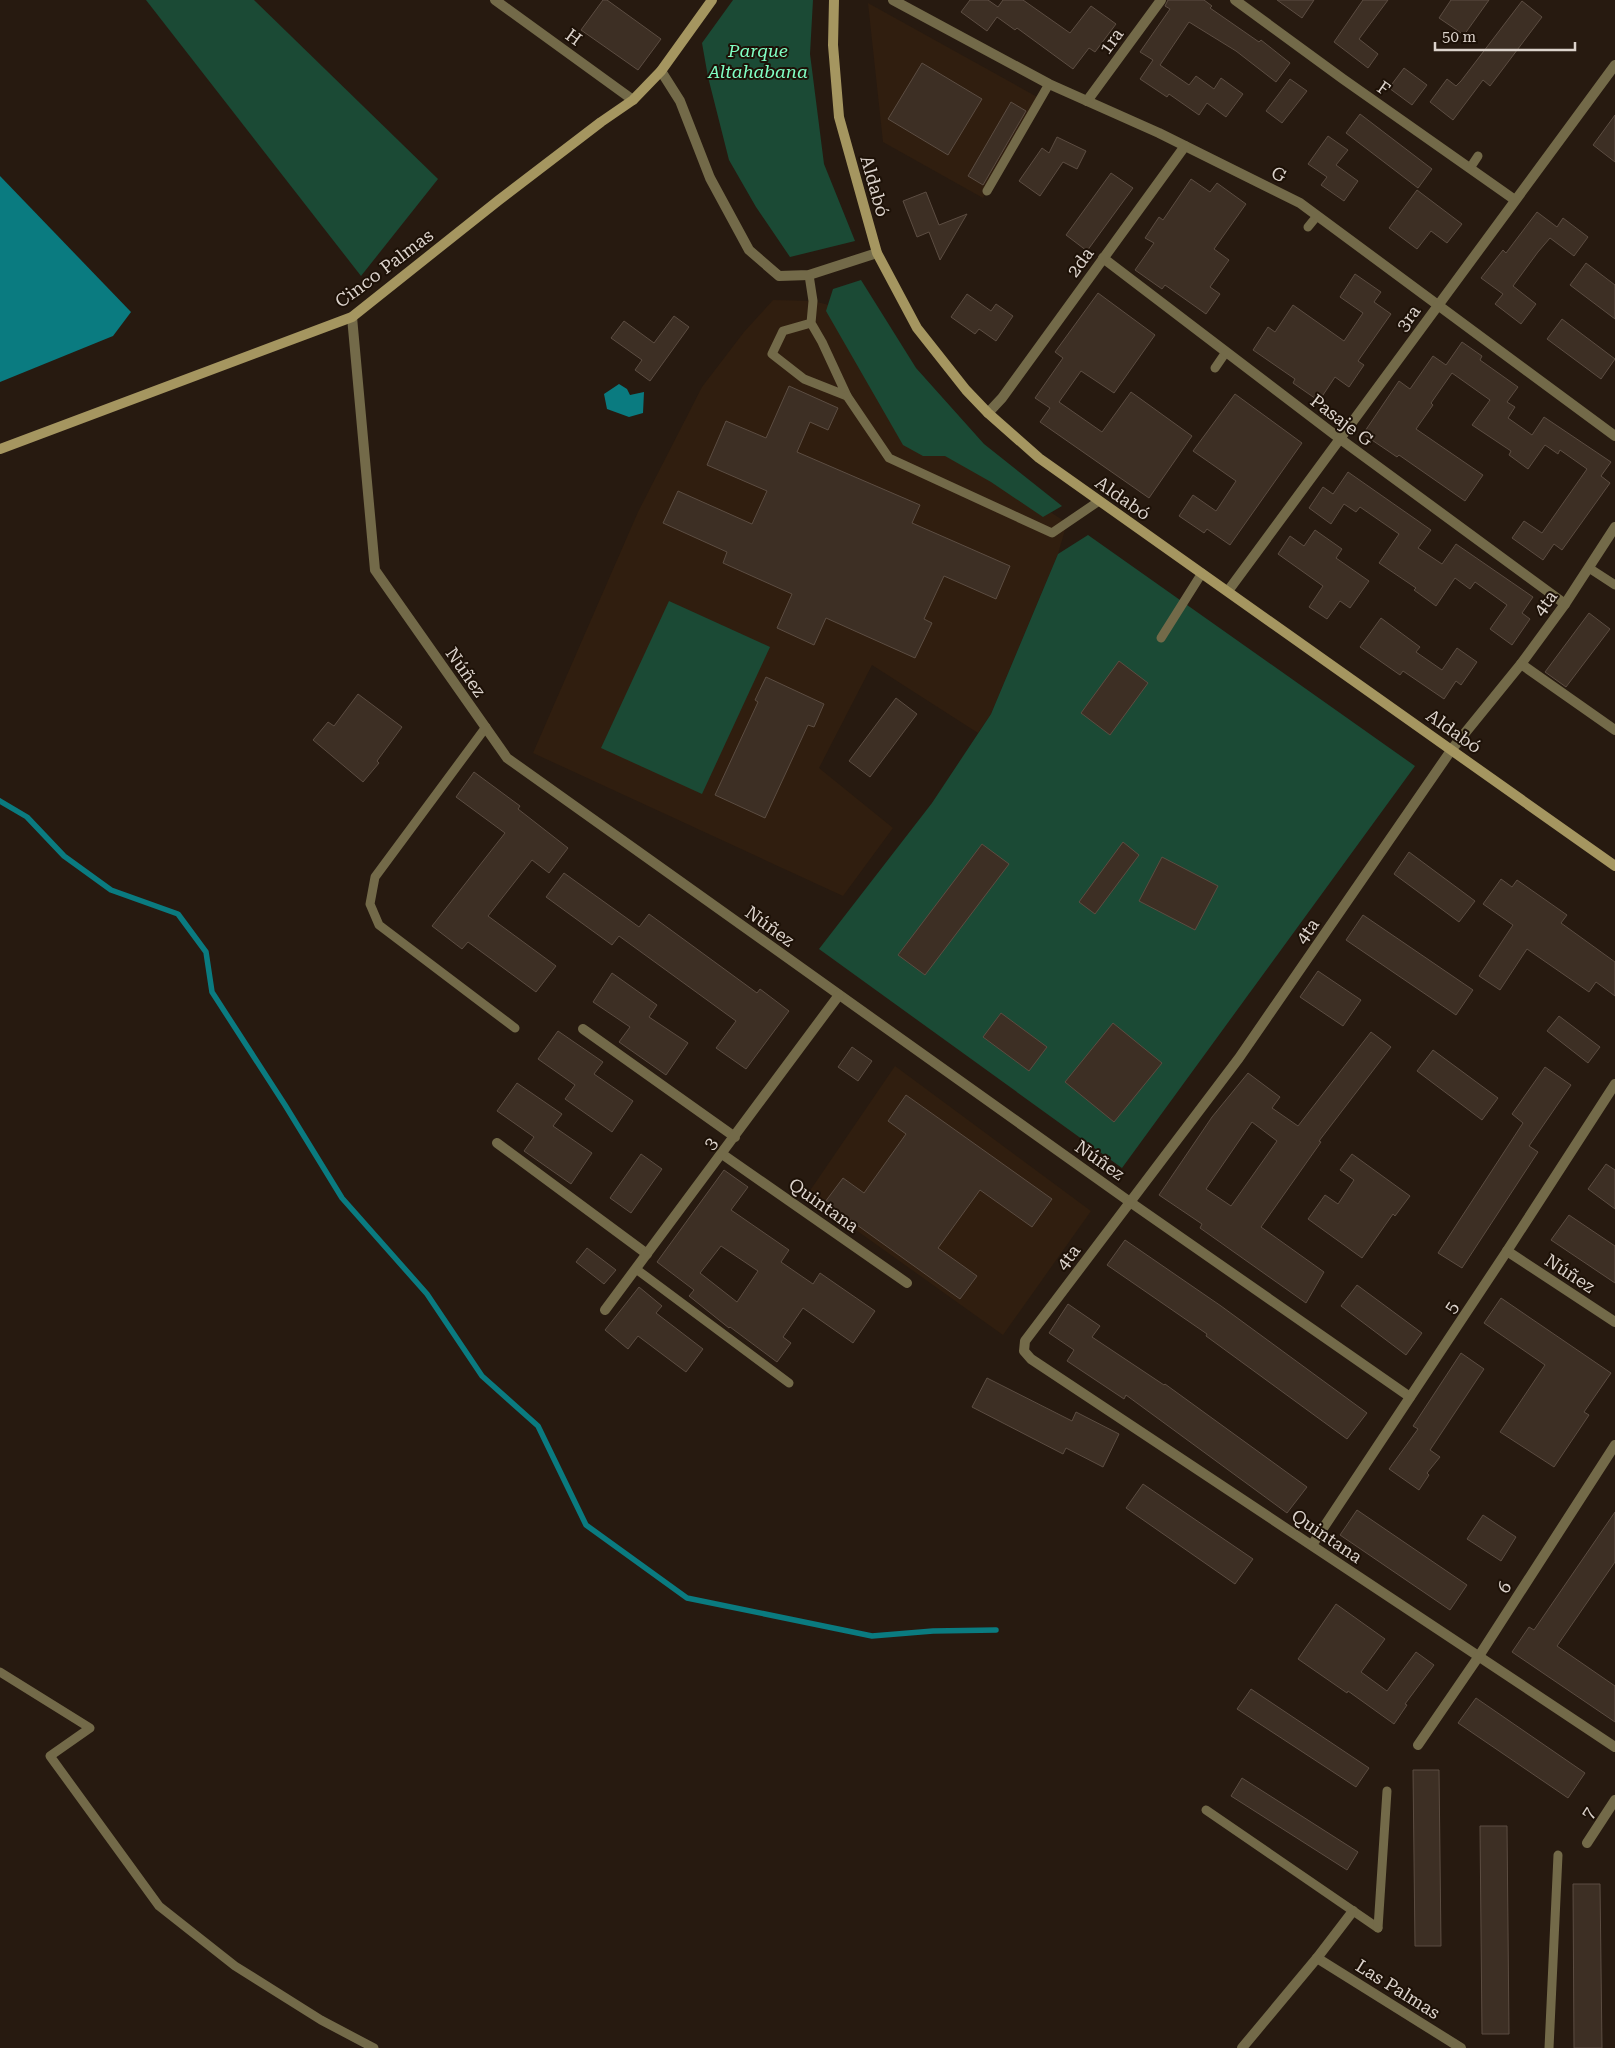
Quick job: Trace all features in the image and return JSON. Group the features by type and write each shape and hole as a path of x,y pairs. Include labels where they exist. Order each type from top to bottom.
{"main road":[{"name":"Cinco Palmas","path":"0,449 352,317 499,200 601,122 633,100 661,71 712,0"},
{"name":"Aldabó","path":"834,0 833,45 839,117 877,253 917,328 966,390 988,413 1039,458 1615,866"}],"street":[{"name":"H","path":"496,0 633,100"},
{"name":"G","path":"893,0 1049,84 1158,136 1185,146 1300,203 1615,436"},
{"name":"1ra","path":"1087,101 1161,0"},
{"name":"F","path":"1235,0 1515,200"},
{"name":"3ra","path":"1228,591 1615,65"},
{"path":"661,71 680,101 710,178 749,250 779,276 809,275 877,253"},
{"name":"2da","path":"988,413 1002,398 1067,303 1103,258 1185,146"},
{"name":"Pasaje G","path":"1103,258 1339,438 1565,604"},
{"name":"Núñez","path":"352,317 375,570 506,758 1130,1202 1410,1397"},
{"name":"4ta","path":"1024,1351 1025,1341 1239,1058 1452,749 1521,664 1565,604 1615,527"},
{"path":"1521,664 1615,730"},
{"name":"3","path":"605,1310 838,995"},
{"path":"583,1029 735,1136"},
{"name":"5","path":"1312,1546 1507,1252 1615,1084"},
{"path":"497,1143 646,1254"},
{"name":"Quintana","path":"722,1154 907,1283"},
{"name":"Núñez","path":"1507,1252 1615,1322"},
{"name":"Quintana","path":"1024,1351 1030,1359 1615,1746"},
{"name":"6","path":"1418,1745 1615,1445"},
{"name":"7","path":"1587,1843 1615,1800"},
{"path":"1242,2048 1317,1958 1353,1911"},
{"name":"Las Palmas","path":"1317,1958 1461,2048"}],"lane":[{"path":"987,191 1049,84"},
{"path":"1470,168 1478,156"},
{"path":"1308,227 1317,216"},
{"path":"809,275 814,301 811,323 847,396 889,458 1052,533 1099,501"},
{"path":"811,323 783,332 772,354 804,378 847,396"},
{"path":"1215,368 1226,352"},
{"path":"1589,568 1615,585"},
{"path":"1160,638 1202,573"},
{"path":"486,727 376,877 370,904 379,925 515,1028"},
{"path":"636,1269 788,1383"},
{"path":"0,1672 90,1728 50,1756 159,1906 235,1966 321,2020 374,2048"},
{"path":"1206,1810 1378,1928 1387,1791"},
{"path":"1549,2048 1558,1855"}],"shaded area":[{"path":"868,3 1039,98 983,198 883,142"},
{"path":"773,300 813,301 841,308 903,414 1067,523 1058,554 991,714 978,733 872,665 819,768 893,828 843,896 533,753 638,512 702,387 744,332"},
{"path":"895,1066 1091,1211 1003,1335 807,1195"}],"green space":[{"path":"146,0 254,0 438,179 361,276"},
{"name":"Parque Altahabana","path":"733,0 813,0 810,54 824,164 855,241 790,257 756,207 729,160 708,77 702,43"},
{"path":"861,280 916,368 984,444 1062,506 1043,517 991,482 945,456 923,456 903,445 826,311 833,289"},
{"path":"1088,535 1415,766 1122,1168 819,949 932,803 991,714 1058,554"},
{"path":"669,601 770,647 702,794 601,748"}],"water":[{"path":"0,176 131,312 113,336 0,382"},
{"path":"619,384 627,389 630,395 644,392 643,413 629,417 607,409 604,394"}],"building":[{"path":"603,0 607,0 661,39 638,70 581,30"},
{"path":"970,0 988,0 998,7 1003,0 1023,0 1070,33 1091,6 1116,24 1095,52 1089,48 1073,69 1017,28 1015,30 997,17 987,31 961,12"},
{"path":"1168,0 1204,0 1212,6 1210,8 1259,42 1261,40 1290,63 1276,82 1236,51 1189,22 1160,65 1189,85 1196,76 1214,89 1221,78 1243,94 1226,117 1207,103 1199,115 1169,94 1167,97 1140,79 1153,60 1140,52 1170,9 1165,6"},
{"path":"1277,0 1314,0 1302,18"},
{"path":"1363,0 1388,0 1359,39 1378,54 1368,68 1334,42"},
{"path":"1451,0 1489,0 1464,35 1439,18"},
{"path":"1522,1 1542,17 1490,86 1483,80 1453,120 1430,102 1447,79 1456,86 1461,81"},
{"path":"922,63 982,99 948,155 888,119"},
{"path":"1404,68 1427,85 1412,105 1389,88"},
{"path":"1290,79 1307,91 1282,123 1266,111"},
{"path":"1011,102 1026,111 983,185 968,176"},
{"path":"1360,114 1432,169 1418,188 1346,133"},
{"path":"1615,115 1615,162 1593,145"},
{"path":"1328,136 1348,150 1336,165 1358,181 1344,201 1321,185 1327,177 1308,164"},
{"path":"1057,137 1086,151 1077,169 1063,162 1040,196 1019,181 1042,148 1049,153"},
{"path":"1111,173 1133,188 1087,251 1066,235"},
{"path":"1191,179 1210,192 1217,183 1246,204 1214,249 1229,260 1210,287 1220,294 1206,314 1165,285 1162,289 1135,270 1154,243 1145,238 1159,217 1163,220"},
{"path":"1417,190 1462,224 1447,243 1431,231 1417,249 1389,228"},
{"path":"926,192 939,225 967,214 940,260 929,232 917,237 903,201"},
{"path":"1537,212 1557,227 1563,218 1588,237 1574,256 1550,238 1538,252 1513,286 1536,304 1521,324 1495,304 1503,294 1481,278 1503,250 1506,253"},
{"path":"1586,263 1615,285 1615,319 1570,285"},
{"path":"1355,274 1381,292 1374,302 1391,314 1358,361 1364,365 1349,387 1335,377 1319,401 1293,383 1295,379 1253,350 1268,327 1275,332 1293,305 1344,341 1363,313 1340,297"},
{"path":"1098,293 1155,335 1114,393 1081,371 1059,402 1102,432 1131,392 1192,436 1149,498 1040,422 1050,408 1035,398 1063,358 1055,352"},
{"path":"967,294 991,311 996,304 1013,316 996,341 979,329 975,334 951,317"},
{"path":"674,316 689,327 650,381 635,370 642,360 611,338 624,321 654,343"},
{"path":"1562,319 1615,359 1601,379 1547,339"},
{"path":"1462,342 1482,356 1480,360 1518,387 1507,402 1515,407 1508,418 1532,435 1544,417 1611,462 1601,476 1610,483 1562,550 1554,544 1543,560 1512,538 1524,521 1542,533 1587,469 1560,450 1558,454 1545,445 1528,469 1509,455 1511,451 1472,425 1490,400 1452,373 1416,429 1483,475 1465,501 1399,455 1397,457 1363,434 1399,381 1410,389 1433,356 1446,365"},
{"path":"789,386 838,408 828,430 810,422 797,452 920,505 912,523 1010,566 996,599 944,576 924,619 932,623 915,658 826,618 814,645 777,628 792,594 723,563 727,552 663,523 678,491 752,524 767,491 707,465 726,421 766,438"},
{"path":"1235,394 1302,443 1230,545 1207,529 1204,533 1179,516 1193,495 1216,511 1236,481 1193,451"},
{"path":"1348,472 1431,530 1418,548 1442,564 1456,544 1533,597 1522,613 1530,619 1512,645 1490,629 1507,605 1475,582 1470,589 1455,578 1436,606 1414,590 1416,588 1379,563 1399,534 1360,507 1356,512 1344,504 1331,524 1309,508 1323,487 1333,494"},
{"path":"1315,530 1342,549 1336,558 1369,581 1350,608 1340,601 1327,619 1309,607 1323,586 1278,554 1290,536 1304,546"},
{"path":"1589,613 1610,629 1566,687 1545,672"},
{"path":"1381,618 1420,647 1416,652 1442,670 1457,648 1477,662 1461,685 1456,681 1444,699 1403,671 1400,675 1360,647"},
{"path":"1119,661 1148,683 1110,735 1081,713"},
{"path":"766,677 824,704 814,727 808,725 765,818 715,795 758,702 755,700"},
{"path":"358,694 402,727 377,761 379,763 363,782 313,740 328,722 334,726"},
{"path":"896,698 917,714 870,777 849,761"},
{"path":"474,772 520,806 518,809 568,848 549,873 532,860 488,916 556,966 536,992 468,942 462,949 432,926 505,833 456,797"},
{"path":"1123,842 1139,855 1095,914 1079,902"},
{"path":"982,844 1009,864 925,975 898,955"},
{"path":"1409,852 1475,901 1459,922 1394,874"},
{"path":"1162,857 1218,886 1195,930 1139,901"},
{"path":"564,873 639,927 649,914 757,993 760,989 789,1011 746,1069 716,1048 736,1021 619,936 612,945 546,897"},
{"path":"1501,879 1512,887 1517,880 1567,915 1561,923 1615,962 1615,996 1596,982 1589,992 1527,949 1500,990 1479,976 1513,925 1483,904"},
{"path":"1363,915 1473,990 1456,1015 1346,940"},
{"path":"1318,971 1361,1000 1343,1026 1300,997"},
{"path":"612,973 657,1005 649,1017 688,1043 666,1075 619,1042 630,1027 593,1002"},
{"path":"1001,1013 1047,1047 1029,1071 983,1037"},
{"path":"1559,1016 1600,1047 1588,1063 1547,1031"},
{"path":"1113,1023 1162,1063 1114,1122 1065,1082"},
{"path":"558,1031 603,1062 594,1074 633,1101 612,1132 565,1099 575,1085 538,1059"},
{"path":"1371,1032 1391,1047 1319,1141 1321,1142 1261,1227 1324,1272 1306,1303 1200,1228 1202,1224 1159,1195 1212,1117 1248,1073 1280,1097 1272,1108 1298,1126","holes":["1252,1122 1277,1141 1231,1206 1206,1189"]},
{"path":"852,1047 872,1061 858,1081 838,1067"},
{"path":"1433,1050 1498,1098 1482,1120 1417,1071"},
{"path":"1545,1067 1571,1085 1529,1146 1538,1152 1462,1268 1438,1253 1523,1123 1512,1114"},
{"path":"517,1083 562,1114 553,1126 592,1153 571,1184 524,1151 534,1137 497,1111"},
{"path":"906,1095 1052,1199 1032,1227 980,1190 938,1248 977,1276 960,1299 825,1202 843,1178 864,1193 906,1134 888,1121"},
{"path":"641,1154 662,1169 631,1213 610,1198"},
{"path":"1352,1154 1410,1196 1395,1216 1393,1214 1362,1258 1308,1219 1325,1195 1338,1204 1354,1180 1340,1170"},
{"path":"1606,1164 1615,1170 1615,1209 1588,1189"},
{"path":"724,1170 748,1187 731,1210 789,1250 781,1262 813,1284 820,1273 875,1311 853,1343 803,1308 783,1337 791,1343 777,1362 729,1328 689,1296 694,1290 657,1262","holes":["721,1246 758,1271 737,1302 700,1273"]},
{"path":"1569,1215 1615,1246 1615,1283 1551,1240"},
{"path":"1125,1240 1221,1306 1367,1413 1347,1439 1206,1336 1207,1334 1107,1265"},
{"path":"587,1248 616,1270 604,1284 576,1262"},
{"path":"1357,1285 1422,1333 1406,1355 1341,1306"},
{"path":"639,1287 662,1306 656,1313 703,1349 686,1372 638,1336 628,1349 605,1330"},
{"path":"1501,1298 1611,1373 1584,1412 1589,1415 1554,1467 1500,1432 1545,1365 1484,1323"},
{"path":"1068,1304 1100,1326 1092,1337 1165,1384 1307,1487 1287,1513 1126,1395 1124,1399 1067,1361 1074,1350 1049,1333"},
{"path":"1461,1353 1484,1369 1430,1450 1440,1457 1427,1473 1429,1475 1419,1490 1389,1469 1418,1429 1413,1426"},
{"path":"987,1378 1072,1421 1076,1412 1119,1434 1103,1467 1066,1448 1063,1454 972,1407"},
{"path":"1143,1484 1253,1559 1235,1584 1126,1508"},
{"path":"1357,1510 1467,1585 1450,1610 1340,1535"},
{"path":"1615,1512 1615,1562 1557,1646 1615,1686 1615,1722 1512,1652 1529,1627 1534,1630"},
{"path":"1483,1515 1516,1537 1501,1561 1467,1539"},
{"path":"1336,1604 1385,1639 1361,1672 1387,1691 1416,1652 1434,1665 1405,1704 1407,1705 1394,1724 1348,1691 1347,1693 1298,1659"},
{"path":"1251,1689 1369,1768 1356,1787 1237,1709"},
{"path":"1476,1698 1585,1773 1568,1798 1458,1723"},
{"path":"1413,1770 1439,1770 1441,1946 1415,1946"},
{"path":"1242,1778 1358,1852 1347,1870 1231,1796"},
{"path":"1480,1826 1507,1826 1509,2034 1482,2034"},
{"path":"1573,1884 1600,1884 1602,2048 1574,2048"}],"waterway":[{"path":"0,801 27,817 64,856 111,890 178,914 206,952 212,992 342,1198 427,1294 482,1376 538,1426 586,1525 687,1598 872,1636 933,1631 996,1630"}]}
